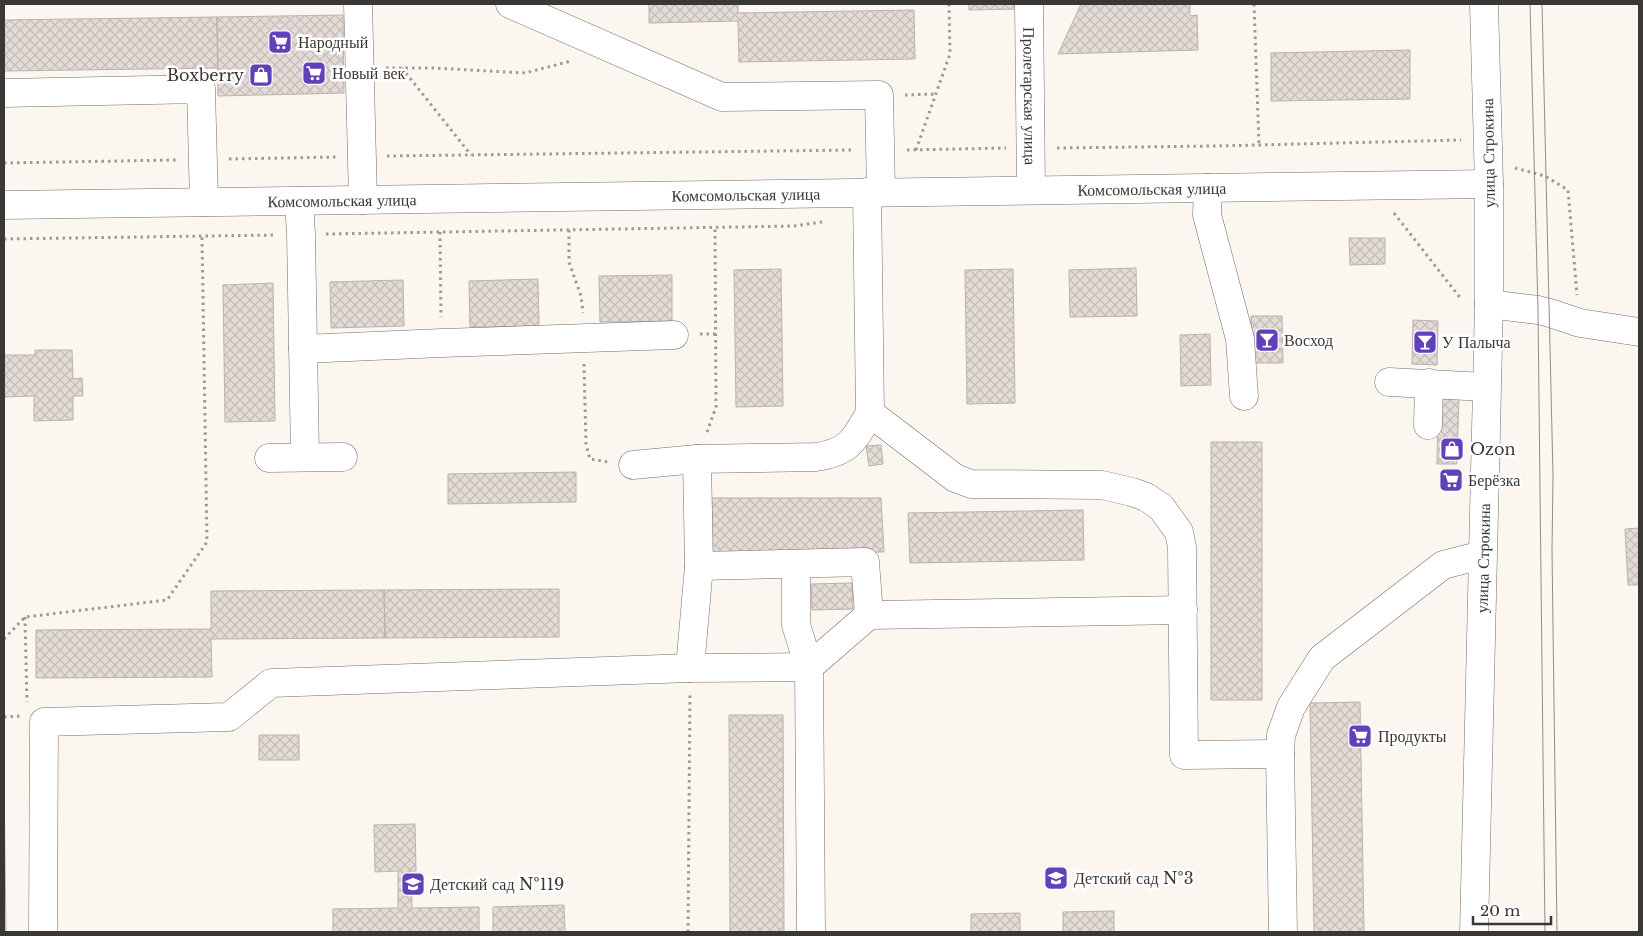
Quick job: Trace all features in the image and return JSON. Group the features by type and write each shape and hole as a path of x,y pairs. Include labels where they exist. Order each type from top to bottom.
{"street":[{"path":"358,4 363,200"},
{"path":"510,4 722,97 879,95 880,150 872,200 870,413 854,439 844,449 832,454 816,457 697,459 633,465"},
{"name":"Пролетарская улица","path":"1028,4 1031,190"},
{"name":"улица Строкина","path":"1474,932 1489,304 1489,184 1484,4"},
{"path":"4,93 200,89 204,202"},
{"name":"Комсомольская улица","path":"4,205 363,200 872,200 1031,190 1489,184"},
{"path":"1208,188 1207,215 1240,339 1244,396"},
{"path":"299,201 305,456"},
{"path":"1489,304 1550,313 1580,323 1639,332"},
{"path":"303,349 674,335"},
{"path":"1389,382 1486,387"},
{"path":"1428,425 1429,383"},
{"path":"870,413 954,478 971,484 1102,485 1146,497 1161,507 1179,532 1182,547 1184,755 1280,754"},
{"path":"269,458 305,456 343,457"},
{"path":"690,668 699,566 697,459"},
{"path":"1283,932 1280,754 1281,735 1291,707 1322,658 1443,565 1482,555"},
{"path":"699,566 865,562 869,615"},
{"path":"796,564 796,624 809,667 811,932"},
{"path":"43,932 44,722 229,717 271,682 690,668 809,667 869,615 1183,610"}],"path":[{"path":"916,150 950,54 949,4"},
{"path":"1254,4 1259,145"},
{"path":"360,68 525,73 615,50"},
{"path":"402,68 472,155"},
{"path":"4,163 362,156 1259,145 1488,139 1504,165 1545,176 1568,190 1580,323"},
{"path":"4,239 794,226 872,200"},
{"path":"1392,210 1469,309 1489,304"},
{"path":"697,459 716,407 715,227"},
{"path":"440,232 442,343"},
{"path":"4,639 25,617 166,600 207,542 202,236"},
{"path":"25,617 28,706"},
{"path":"688,932 690,668"}],"building":[{"path":"649,4 738,4 738,13 914,10 915,59 739,62 738,21 649,23"},
{"path":"969,4 1017,4 1018,9 969,10"},
{"path":"1081,4 1190,4 1190,16 1197,15 1198,50 1058,54"},
{"name":"Народный","path":"343,15 344,93 218,96 217,17"},
{"path":"217,17 218,68 4,71 4,20"},
{"path":"1410,50 1410,99 1271,101 1271,53"},
{"path":"1349,238 1385,238 1385,264 1350,265"},
{"path":"1136,268 1137,316 1070,317 1069,270"},
{"path":"781,269 783,406 736,407 734,270"},
{"path":"1013,269 1015,403 967,404 965,270"},
{"path":"672,275 672,321 600,322 599,276"},
{"path":"538,279 539,326 470,327 469,281"},
{"path":"403,280 404,326 331,328 330,282"},
{"path":"273,283 275,421 225,422 223,285"},
{"name":"Восход","path":"1251,316 1282,316 1283,363 1252,363"},
{"name":"У Палыча","path":"1413,320 1438,321 1437,365 1412,364"},
{"path":"1210,334 1211,385 1181,386 1180,335"},
{"path":"35,350 72,350 73,379 82,378 83,396 73,396 73,420 34,421 34,396 4,397 4,355 35,355"},
{"path":"1438,396 1459,396 1457,464 1437,464"},
{"path":"1211,442 1262,442 1262,700 1211,700"},
{"path":"881,445 883,464 869,466 866,446"},
{"path":"576,472 576,502 448,504 448,474"},
{"path":"706,498 881,498 884,552 707,553"},
{"path":"1083,510 1084,560 910,563 908,513"},
{"path":"1639,528 1639,585 1628,585 1625,529"},
{"path":"852,583 853,609 812,610 811,584"},
{"path":"559,589 559,637 385,638 384,590"},
{"path":"384,590 385,638 211,639 212,677 36,678 36,630 211,629 211,591"},
{"path":"1360,702 1364,932 1314,932 1310,703"},
{"path":"729,715 783,715 784,932 730,932"},
{"path":"259,735 299,735 299,760 259,760"},
{"path":"4,776 5,857 6,932 4,932"},
{"path":"415,824 416,871 411,871 412,908 479,907 479,932 333,932 333,909 398,908 398,871 375,872 374,825"},
{"path":"564,905 565,932 493,932 493,907"},
{"path":"1114,911 1114,932 1063,932 1063,912"},
{"path":"1020,913 1020,932 971,932 971,914"}],"tram line":[{"path":"1530,4 1538,310 1545,932"},
{"path":"1542,4 1553,476 1552,550 1557,932"}],"place":[{"name":"Народный","path":"280,42"},
{"name":"Новый век","path":"314,73"},
{"name":"Boxberry","path":"261,75"},
{"name":"Восход","path":"1267,340"},
{"name":"У Палыча","path":"1425,342"},
{"name":"Ozon","path":"1452,449"},
{"name":"Берёзка","path":"1451,480"},
{"name":"Продукты","path":"1360,736"},
{"name":"Детский сад №3","path":"1056,878"},
{"name":"Детский сад №119","path":"413,884"}]}
